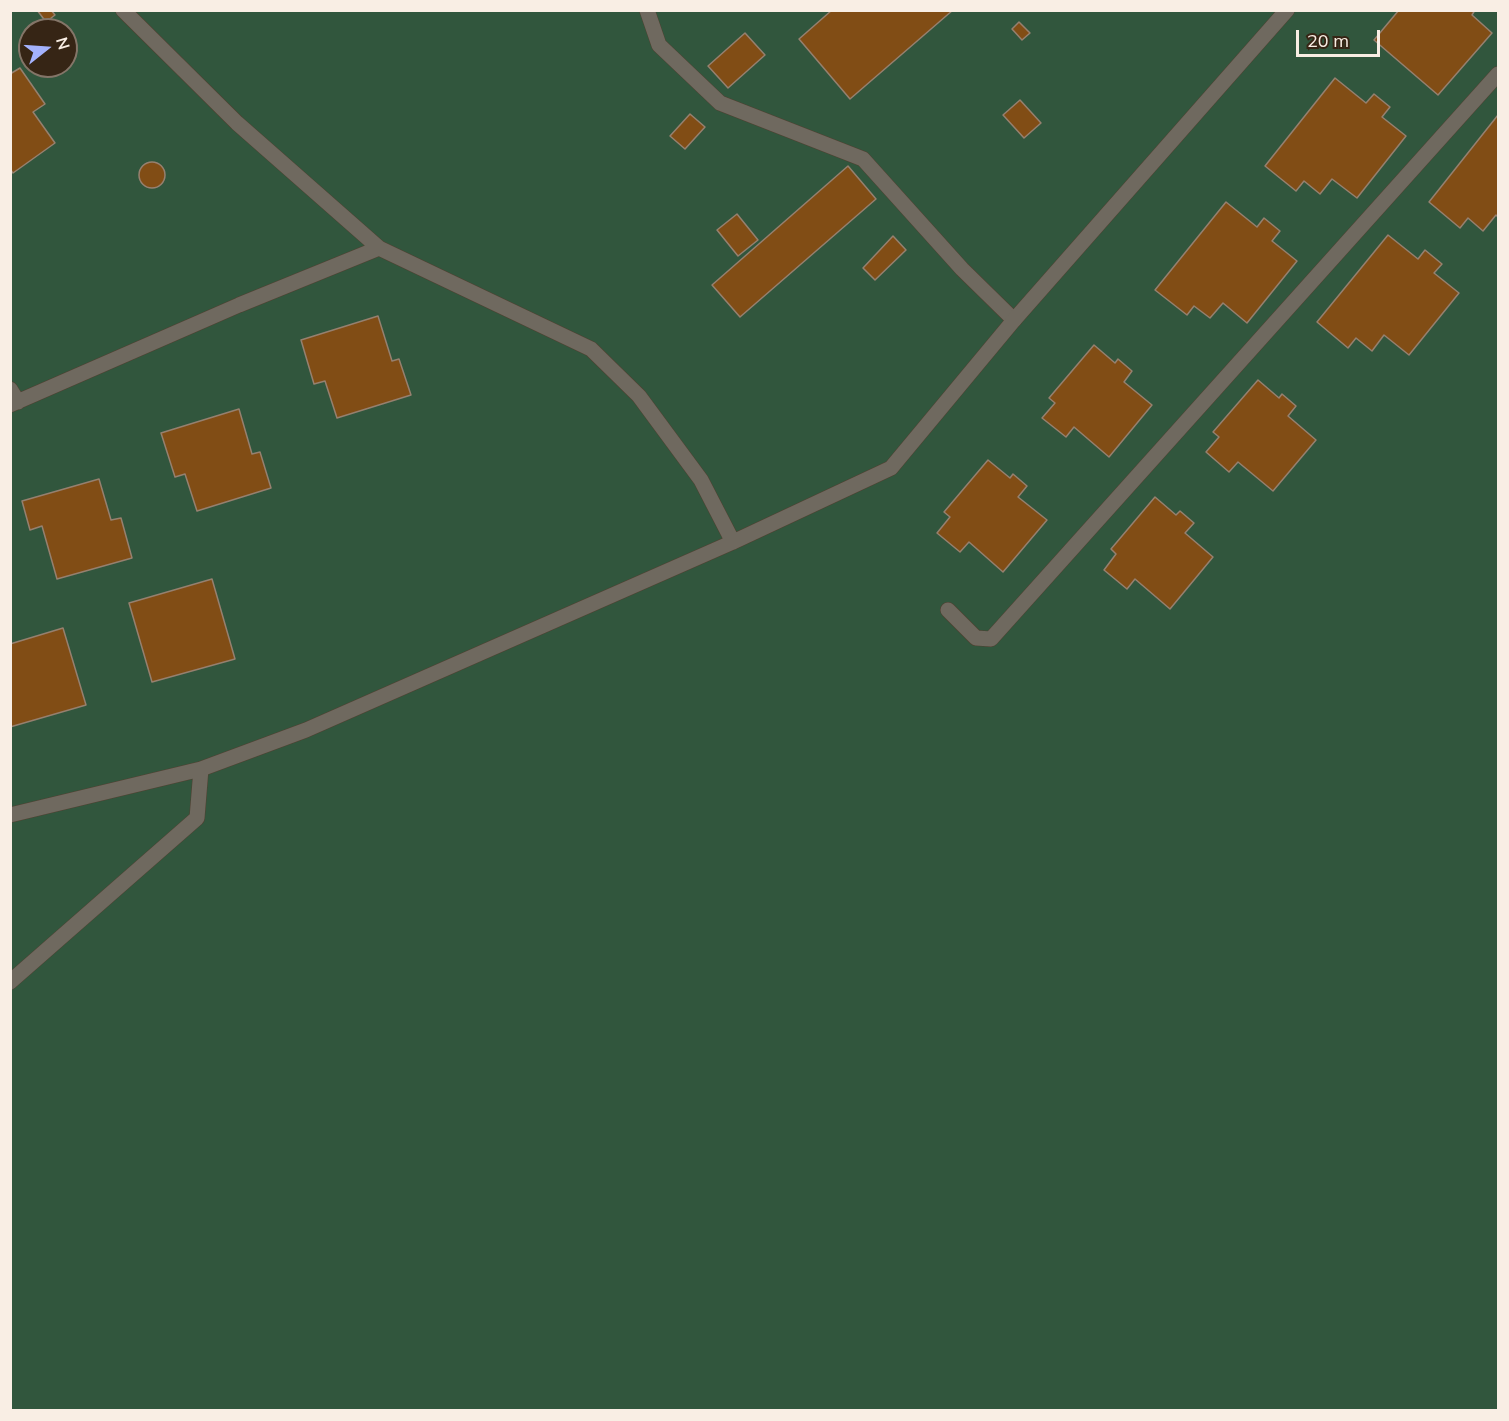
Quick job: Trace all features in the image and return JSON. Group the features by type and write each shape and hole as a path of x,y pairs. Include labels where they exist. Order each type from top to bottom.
{"street":[{"path":"123,10 237,123 379,248 591,349 639,396 701,480 733,542"},
{"path":"647,10 659,45 720,103 863,159 962,269 1014,320"},
{"path":"10,815 201,769 306,730 733,542 891,468 1014,320 1287,10"},
{"path":"948,610 976,638 992,639 1498,75"},
{"path":"13,399 379,248"},
{"path":"10,982 197,818 201,769"}],"green space":[{"path":"10,11 1498,11 1498,1410 11,1410"}],"building":[{"path":"37,10 51,10 55,15 51,18 43,18"},
{"path":"832,10 953,10 850,99 799,39"},
{"path":"1399,10 1475,10 1472,15 1492,33 1438,95 1374,40"},
{"path":"1019,22 1030,33 1022,40 1012,29"},
{"path":"745,33 765,55 728,88 708,66"},
{"path":"18,69 18,78 27,78 45,104 33,112 55,143 13,173 10,169 10,74"},
{"path":"1335,78 1366,103 1374,94 1390,107 1382,117 1406,136 1357,198 1332,179 1320,194 1304,181 1296,191 1265,166"},
{"path":"1020,100 1041,123 1024,138 1003,115"},
{"path":"690,114 705,127 685,149 670,136"},
{"path":"1498,115 1498,217 1496,215 1483,231 1468,218 1460,228 1429,202"},
{"path":"152,162 161,166 165,175 161,184 152,188 143,184 139,175 143,166"},
{"path":"848,166 876,199 740,317 712,285"},
{"path":"1226,202 1257,227 1264,218 1280,231 1272,241 1297,261 1247,323 1223,303 1210,318 1194,306 1187,315 1155,290"},
{"path":"737,214 758,240 738,256 717,230"},
{"path":"1388,235 1418,259 1425,250 1442,264 1434,273 1459,293 1409,355 1384,335 1372,351 1356,338 1348,348 1317,322"},
{"path":"893,236 906,250 875,280 863,268"},
{"path":"378,316 392,361 399,359 411,395 337,418 325,381 314,384 301,340"},
{"path":"1094,345 1115,363 1118,359 1132,371 1124,382 1152,405 1109,457 1074,427 1066,437 1042,418 1055,403 1049,398"},
{"path":"1258,380 1279,398 1282,394 1296,406 1288,416 1316,440 1273,491 1238,462 1229,472 1206,452 1219,437 1213,432"},
{"path":"239,409 252,454 260,452 271,488 197,511 185,474 175,477 161,433"},
{"path":"988,460 1010,478 1013,474 1027,486 1018,497 1047,520 1003,572 969,542 960,552 937,533 950,517 944,512"},
{"path":"99,479 111,520 121,518 132,558 57,579 42,526 30,530 22,501"},
{"path":"1155,497 1176,515 1180,511 1194,523 1185,533 1213,557 1170,609 1135,579 1127,589 1104,570 1116,554 1111,549"},
{"path":"212,579 235,659 152,682 129,603"},
{"path":"63,628 86,705 10,727 10,644"}]}
